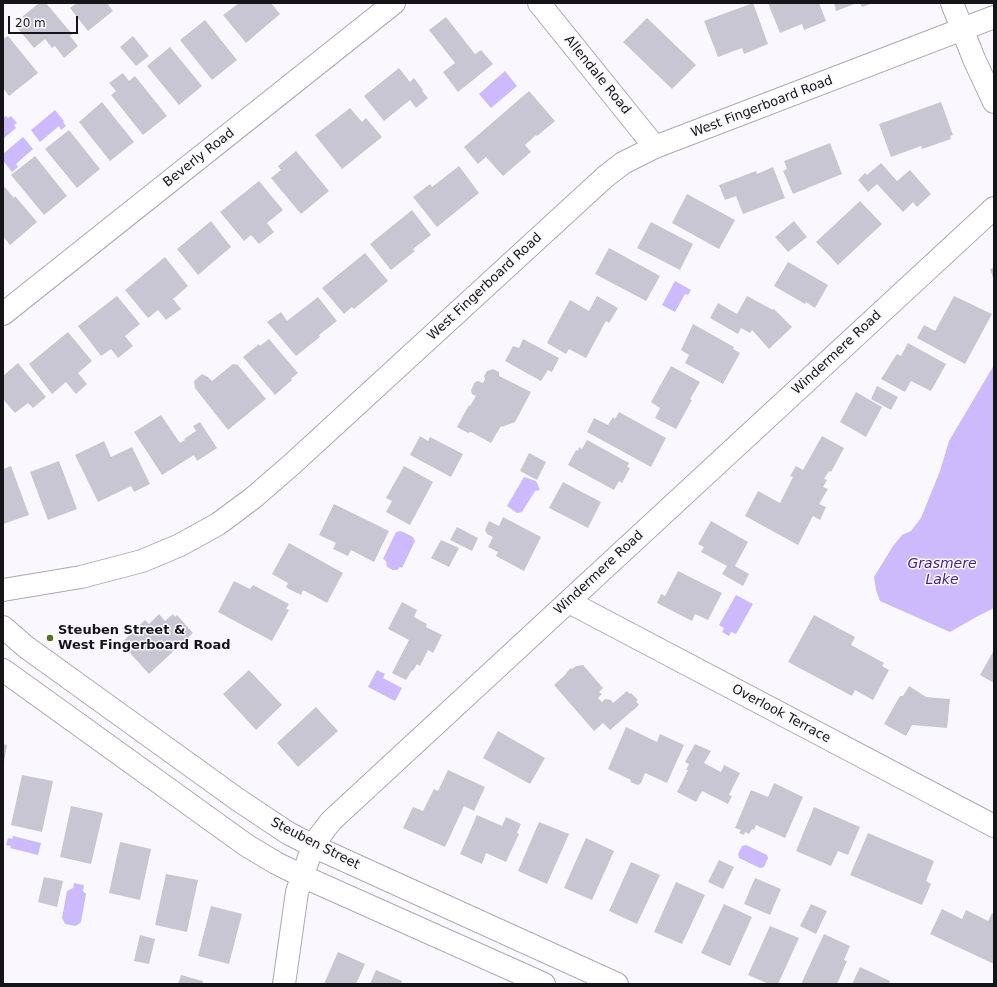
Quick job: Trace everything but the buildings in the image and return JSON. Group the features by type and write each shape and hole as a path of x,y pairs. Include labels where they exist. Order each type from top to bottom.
{"street":[{"name":"Beverly Road","path":"3,314 394,3"},
{"name":"Allendale Road","path":"539,3 655,147"},
{"path":"952,3 962,30 994,102"},
{"name":"West Fingerboard Road","path":"3,590 81,577 142,561 187,542 218,524 253,498 290,466 623,163 655,147 994,17"},
{"name":"Windermere Road","path":"284,984 297,892 313,846 331,820 569,602 994,208"},
{"name":"Overlook Terrace","path":"569,602 994,826"},
{"name":"Steuben Street","path":"3,627 26,647 272,824 313,846 617,984"},
{"path":"3,670 246,845 302,876 544,984"}],"water":[{"path":"505,71 517,86 491,108 479,94"},
{"path":"55,110 66,126 61,130 59,126 40,142 31,130"},
{"path":"6,116 8,118 11,116 17,123 14,125 16,128 3,139 3,118"},
{"path":"23,137 33,149 16,164 18,167 12,172 3,161 3,154"},
{"path":"675,281 691,290 688,295 685,294 675,312 662,305"},
{"name":"Grasmere Lake","path":"994,365 994,608 950,632 880,601 876,590 874,577 893,546 902,535 911,531 921,518 940,471 949,441"},
{"path":"524,477 536,481 540,490 535,491 522,512 517,513 507,506"},
{"path":"401,531 413,537 415,541 402,568 400,567 397,570 393,570 387,567 386,561 383,559 396,532"},
{"path":"736,595 753,604 736,634 731,632 729,636 722,632 724,628 719,625"},
{"path":"377,670 385,674 383,678 402,688 395,701 368,687"},
{"path":"13,836 41,843 38,855 10,848 11,846 6,845 8,838 12,839"},
{"path":"746,845 767,855 768,858 764,867 760,868 739,858 738,854 742,846"},
{"path":"74,883 84,885 83,891 86,894 81,922 76,926 65,924 62,918 67,891 73,888"}],"place":[{"name":"Steuben Street & West Fingerboard Road","path":"50,638"}]}
